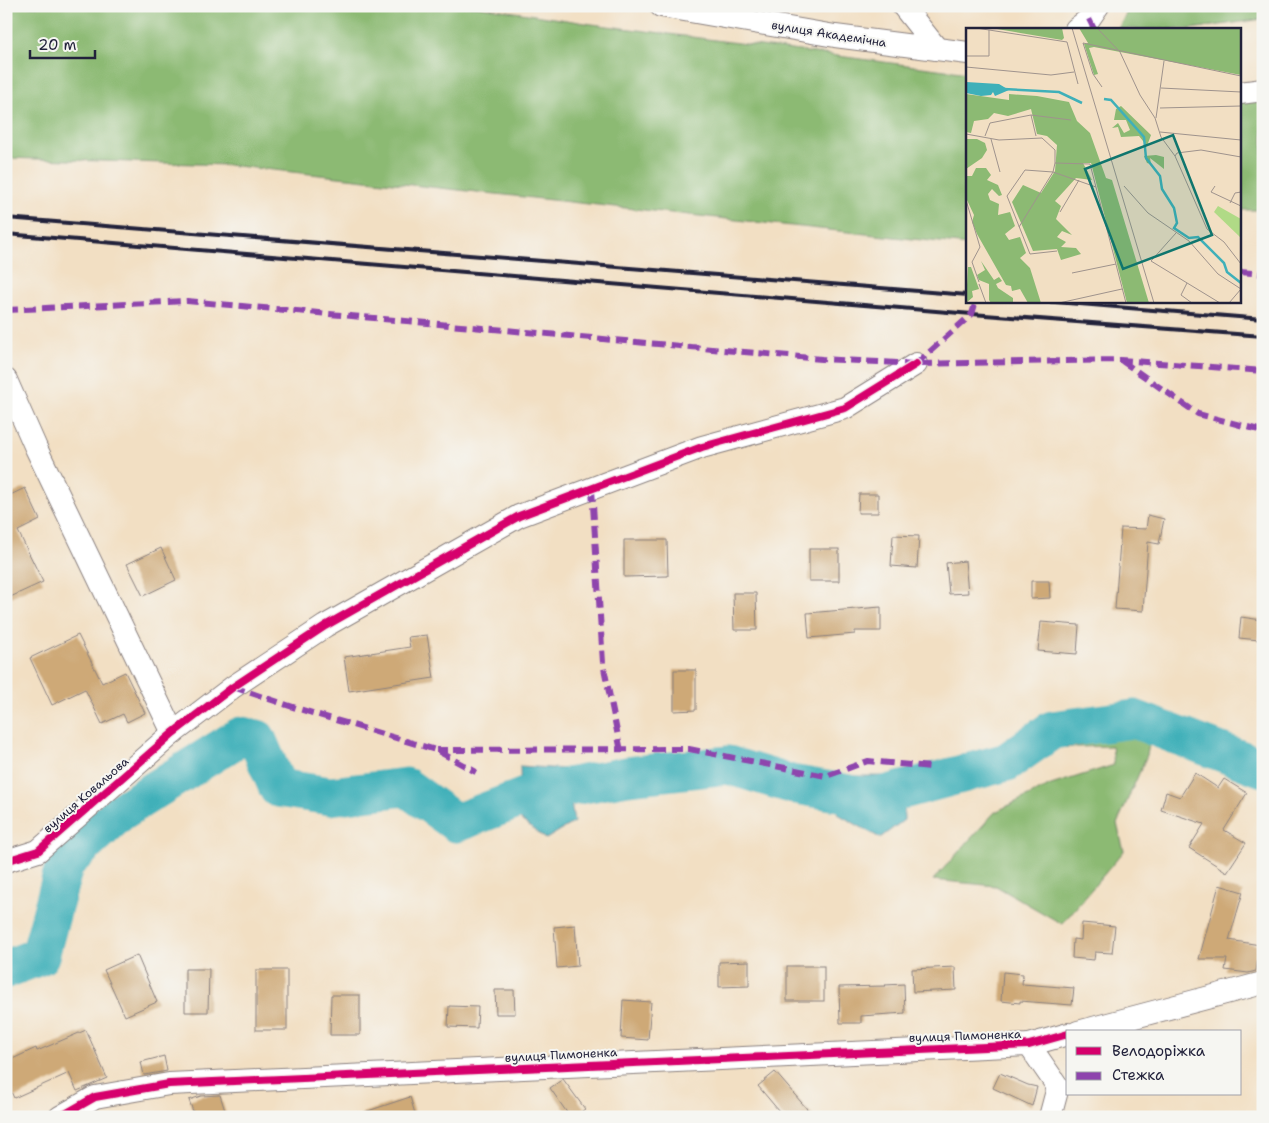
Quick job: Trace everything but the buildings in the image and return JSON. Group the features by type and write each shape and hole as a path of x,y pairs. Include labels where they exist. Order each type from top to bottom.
{"street":[{"name":"вулиця Академічна","path":"662,6 835,36 966,53"},
{"path":"903,6 937,49"},
{"path":"1077,28 1089,18 1098,6"},
{"path":"1242,93 1263,90"},
{"name":"вулиця Ковальова","path":"6,861 38,851 173,734 233,687 325,626 519,516 702,447 845,408 916,364"},
{"path":"6,380 36,448 173,734"},
{"path":"1086,1030 1263,983"},
{"name":"вулиця Пимоненка","path":"60,1117 95,1096 169,1084 1029,1045 1066,1035"},
{"path":"1029,1045 1058,1087 1050,1117"}],"green space":[{"path":"6,6 476,6 592,24 966,73 966,245 227,165 6,158"},
{"path":"1130,6 1263,6 1263,19 1198,28 1119,28"},
{"path":"1263,96 1263,210 1242,210 1242,98"},
{"path":"1156,711 1147,755 1117,824 1124,851 1062,924 996,886 933,880 995,812 1051,785 1114,765 1112,746 1044,748 1066,714"}],"water":[{"path":"520,766 566,769 574,822 546,839 521,820"},
{"path":"852,776 903,776 904,820 880,838 838,814"}],"waterway":[{"path":"6,969 40,956 65,863 120,812 241,736 257,739 278,788 330,796 406,787 456,823 535,793 627,776 728,765 791,784 873,798 1007,762 1052,730 1134,719 1263,768"}],"railway":[{"path":"6,218 966,295"},
{"path":"6,234 972,314 1263,336"},
{"path":"1055,302 1263,319"}],"marked path":[{"path":"1089,19 1094,28"},
{"path":"1242,272 1263,274"},
{"path":"6,310 187,301 822,359 916,364 1120,360 1263,371"},
{"path":"916,364 972,314 976,302"},
{"path":"1122,361 1198,414 1263,431"},
{"path":"592,489 603,663 621,751"},
{"path":"233,687 436,750 476,772"},
{"path":"436,750 689,749 826,776 868,761 931,767"}],"cycle path":[{"path":"6,861 38,851 173,733 233,687 325,626 519,516 702,447 845,408 916,364"},
{"path":"60,1117 95,1097 169,1084 1029,1045 1066,1035"}]}
